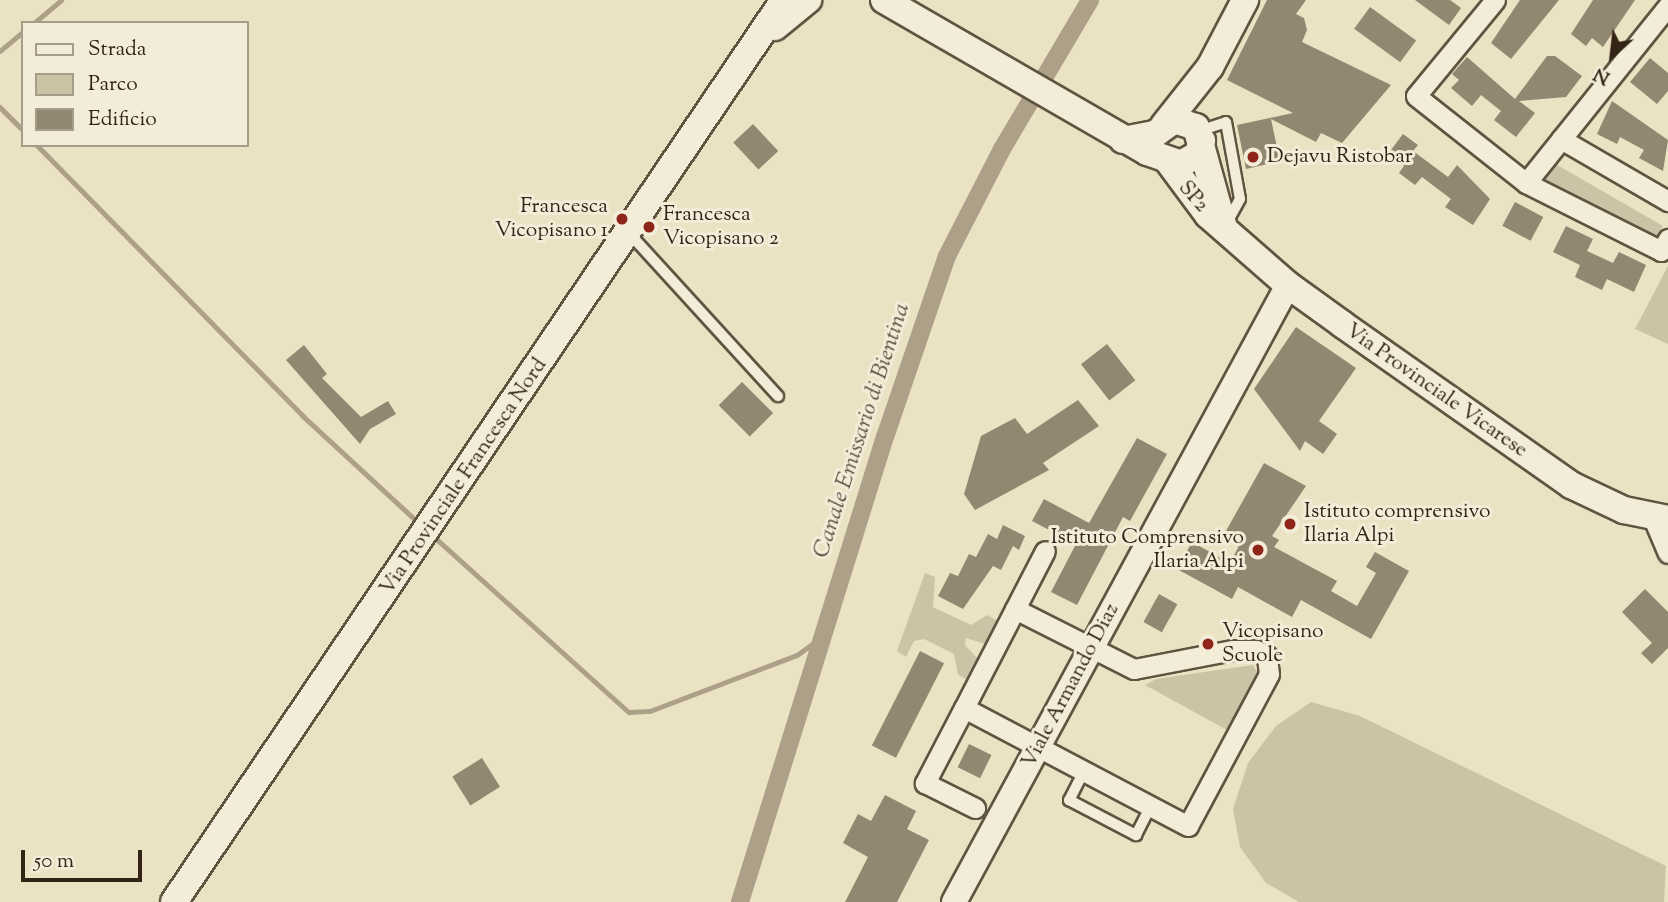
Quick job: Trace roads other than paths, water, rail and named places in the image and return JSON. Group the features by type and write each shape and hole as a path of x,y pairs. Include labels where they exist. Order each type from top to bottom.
{"main road":[{"path":"752,52 784,0"},
{"path":"752,52 807,0"},
{"path":"1165,159 1157,145 1162,128 1210,67 1245,0"},
{"path":"884,1 1116,136 1181,164 1194,159 1210,67"},
{"name":"Via Provinciale Francesca Nord","path":"174,902 752,52"},
{"path":"1116,136 1162,128 1186,120 1200,136"},
{"name":"SP2","path":"1200,136 1224,228"},
{"name":"SP2","path":"1165,159 1188,193 1224,228"},
{"name":"Via Provinciale Vicarese","path":"1224,228 1288,285 1561,479 1611,505 1660,518"}],"street":[{"path":"1494,0 1416,96 1527,183 1661,251 1668,239"},
{"path":"1527,183 1668,6"},
{"path":"1561,139 1668,201"},
{"name":"Viale Armando Diaz","path":"954,902 1288,285"},
{"path":"1660,518 1668,553"},
{"path":"975,808 925,783 1045,551"},
{"path":"964,708 1188,826 1269,674 1270,662 1248,649 1134,669 1015,609"}],"lane":[{"path":"628,233 778,396"},
{"path":"1084,771 1069,800 1136,835 1151,806"}],"waterway":[{"path":"36,21 61,0"},
{"name":"Canale Emissario di Bientina","path":"740,902 885,437 947,256 1002,149 1090,0"},
{"path":"0,51 21,34"},
{"path":"0,107 21,128"},
{"path":"39,147 303,416 420,524"},
{"path":"431,534 629,712 650,711 797,655 826,634"}],"place":[{"name":"Dejavu Ristobar","path":"1253,157"},
{"name":"Francesca Vicopisano 1","path":"622,219"},
{"name":"Francesca Vicopisano 2","path":"649,227"},
{"name":"Istituto comprensivo Ilaria Alpi","path":"1290,524"},
{"name":"Istituto Comprensivo Ilaria Alpi","path":"1258,550"},
{"name":"Vicopisano Scuole","path":"1208,644"}]}
